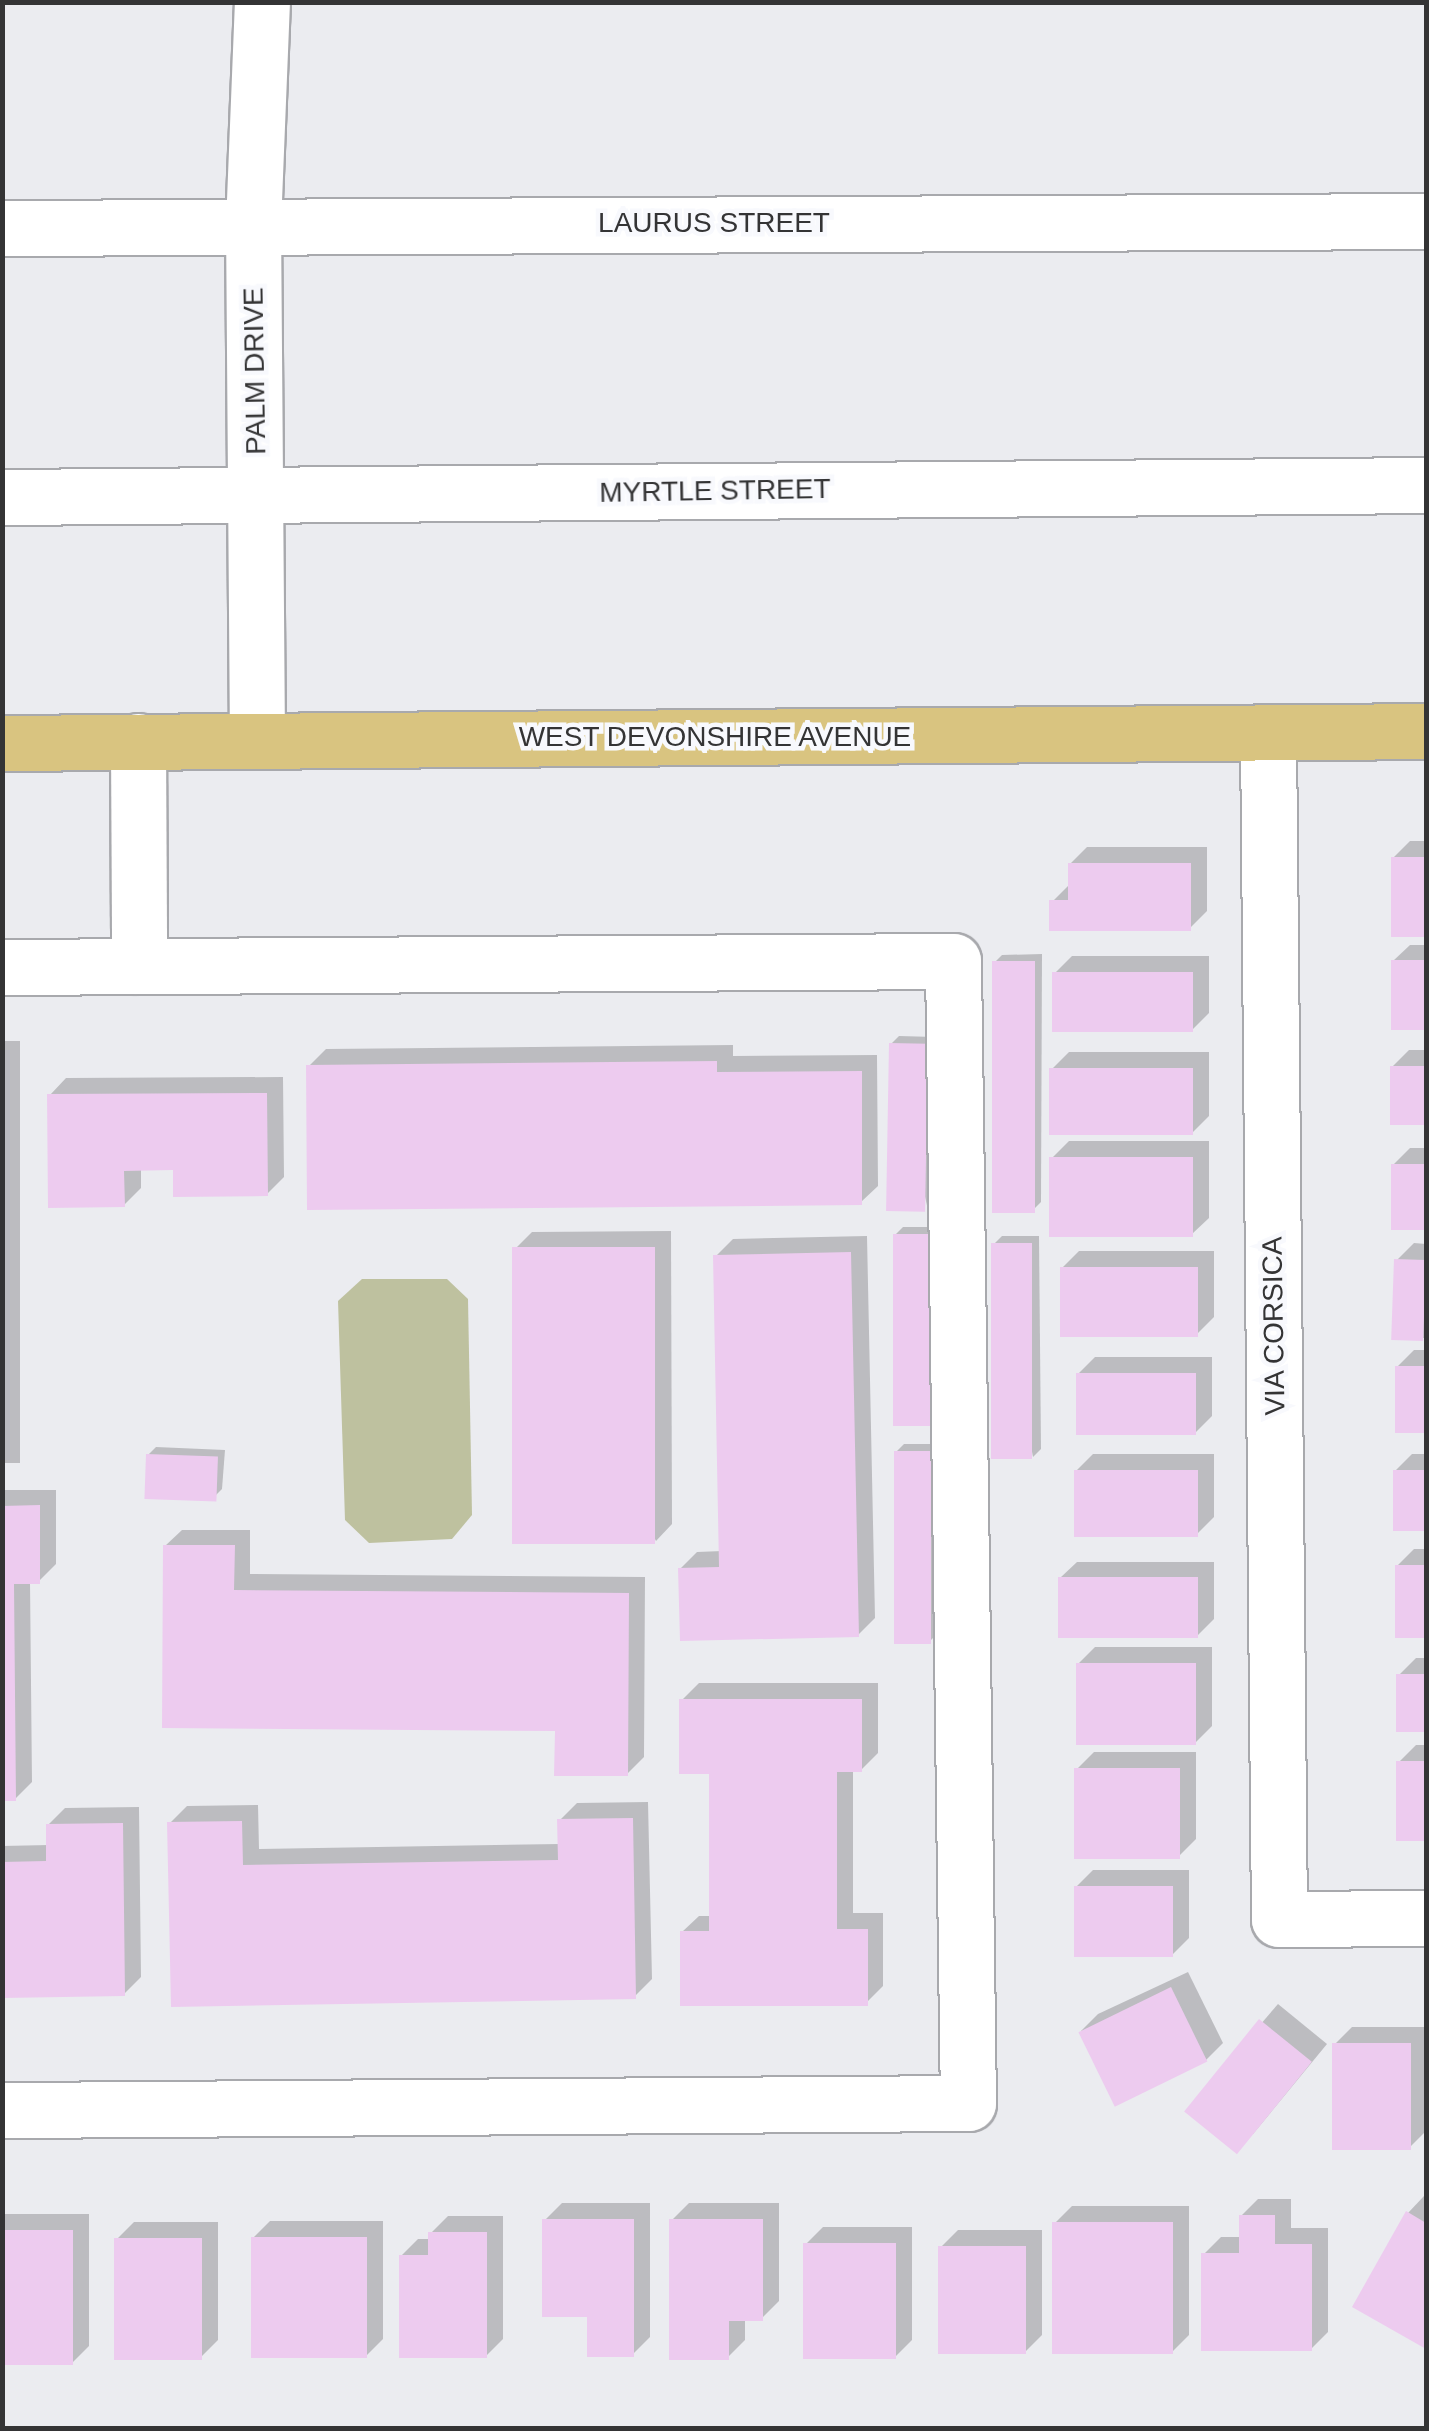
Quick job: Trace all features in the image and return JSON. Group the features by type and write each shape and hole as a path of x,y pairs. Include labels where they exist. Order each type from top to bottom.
{"main road":[{"name":"WEST DEVONSHIRE AVENUE","path":"2,742 1426,731"}],"street":[{"name":"PALM DRIVE","path":"257,741 253,225 262,2"},
{"name":"LAURUS STREET","path":"2,228 1426,221"},
{"name":"MYRTLE STREET","path":"2,497 1426,485"},
{"name":"VIA CORSICA","path":"1268,733 1280,1919 1426,1918"},
{"path":"138,742 139,966"},
{"path":"2,967 953,961 968,2102 2,2110"}],"green space":[{"path":"362,1279 447,1279 468,1299 472,1515 452,1539 369,1543 345,1520 338,1301"}],"building":[{"path":"1391,857 1426,857 1426,937 1391,937"},
{"path":"1068,863 1191,863 1191,931 1049,931 1049,900 1068,900"},
{"path":"1391,960 1426,960 1426,1030 1391,1030"},
{"path":"992,961 1035,961 1035,1213 992,1213"},
{"path":"1052,972 1193,972 1193,1032 1052,1032"},
{"path":"889,1043 928,1044 925,1212 886,1211"},
{"path":"717,1061 717,1072 862,1071 862,1205 307,1210 306,1065"},
{"path":"1390,1066 1426,1066 1426,1125 1390,1125"},
{"path":"1049,1068 1193,1068 1193,1135 1049,1135"},
{"path":"267,1093 268,1196 173,1197 173,1170 124,1171 125,1207 48,1208 47,1094"},
{"path":"1049,1157 1193,1157 1193,1237 1049,1237"},
{"path":"1391,1164 1426,1164 1426,1230 1391,1230"},
{"path":"893,1234 930,1234 930,1426 893,1426"},
{"path":"991,1243 1032,1243 1032,1459 991,1459"},
{"path":"512,1247 655,1247 655,1544 512,1544"},
{"path":"851,1252 859,1637 680,1641 678,1568 719,1567 713,1255"},
{"path":"1394,1259 1426,1260 1423,1341 1391,1340"},
{"path":"1060,1267 1198,1267 1198,1337 1060,1337"},
{"path":"1395,1366 1426,1366 1426,1433 1395,1433"},
{"path":"1076,1373 1196,1373 1196,1435 1076,1435"},
{"path":"894,1451 931,1451 931,1644 894,1644"},
{"path":"146,1454 218,1457 216,1501 144,1499"},
{"path":"1074,1470 1198,1470 1198,1537 1074,1537"},
{"path":"1393,1470 1426,1470 1426,1531 1393,1531"},
{"path":"40,1505 40,1584 14,1584 16,1801 2,1801 2,1506"},
{"path":"163,1545 235,1545 234,1590 629,1593 628,1776 554,1776 555,1731 162,1728"},
{"path":"1395,1565 1426,1565 1426,1638 1395,1638"},
{"path":"1058,1577 1198,1577 1198,1638 1058,1638"},
{"path":"1076,1663 1196,1663 1196,1745 1076,1745"},
{"path":"1396,1674 1426,1674 1426,1732 1396,1732"},
{"path":"679,1699 862,1699 862,1772 837,1772 837,1929 868,1929 868,2006 680,2006 680,1931 709,1931 709,1774 679,1774"},
{"path":"1396,1761 1426,1761 1426,1841 1396,1841"},
{"path":"1074,1768 1180,1768 1180,1859 1074,1859"},
{"path":"633,1818 636,1999 171,2007 167,1822 242,1821 243,1865 558,1860 557,1819"},
{"path":"123,1823 125,1996 2,1998 2,1862 46,1861 46,1824"},
{"path":"1074,1886 1173,1886 1173,1957 1074,1957"},
{"path":"1171,1987 1207,2062 1115,2107 1078,2032"},
{"path":"1259,2019 1312,2062 1237,2154 1184,2111"},
{"path":"1332,2043 1411,2043 1411,2150 1332,2150"},
{"path":"1406,2211 1426,2223 1426,2349 1352,2307"},
{"path":"1239,2215 1275,2215 1275,2244 1312,2244 1312,2351 1201,2351 1201,2253 1239,2253"},
{"path":"542,2219 634,2219 634,2357 587,2357 587,2317 542,2317"},
{"path":"669,2219 763,2219 763,2321 729,2321 729,2360 669,2360"},
{"path":"1052,2222 1173,2222 1173,2354 1052,2354"},
{"path":"2,2230 73,2230 73,2365 2,2365"},
{"path":"428,2232 487,2232 487,2358 399,2358 399,2255 428,2255"},
{"path":"251,2237 367,2237 367,2358 251,2358"},
{"path":"114,2238 202,2238 202,2360 114,2360"},
{"path":"803,2243 896,2243 896,2359 803,2359"},
{"path":"938,2246 1026,2246 1026,2354 938,2354"}]}
